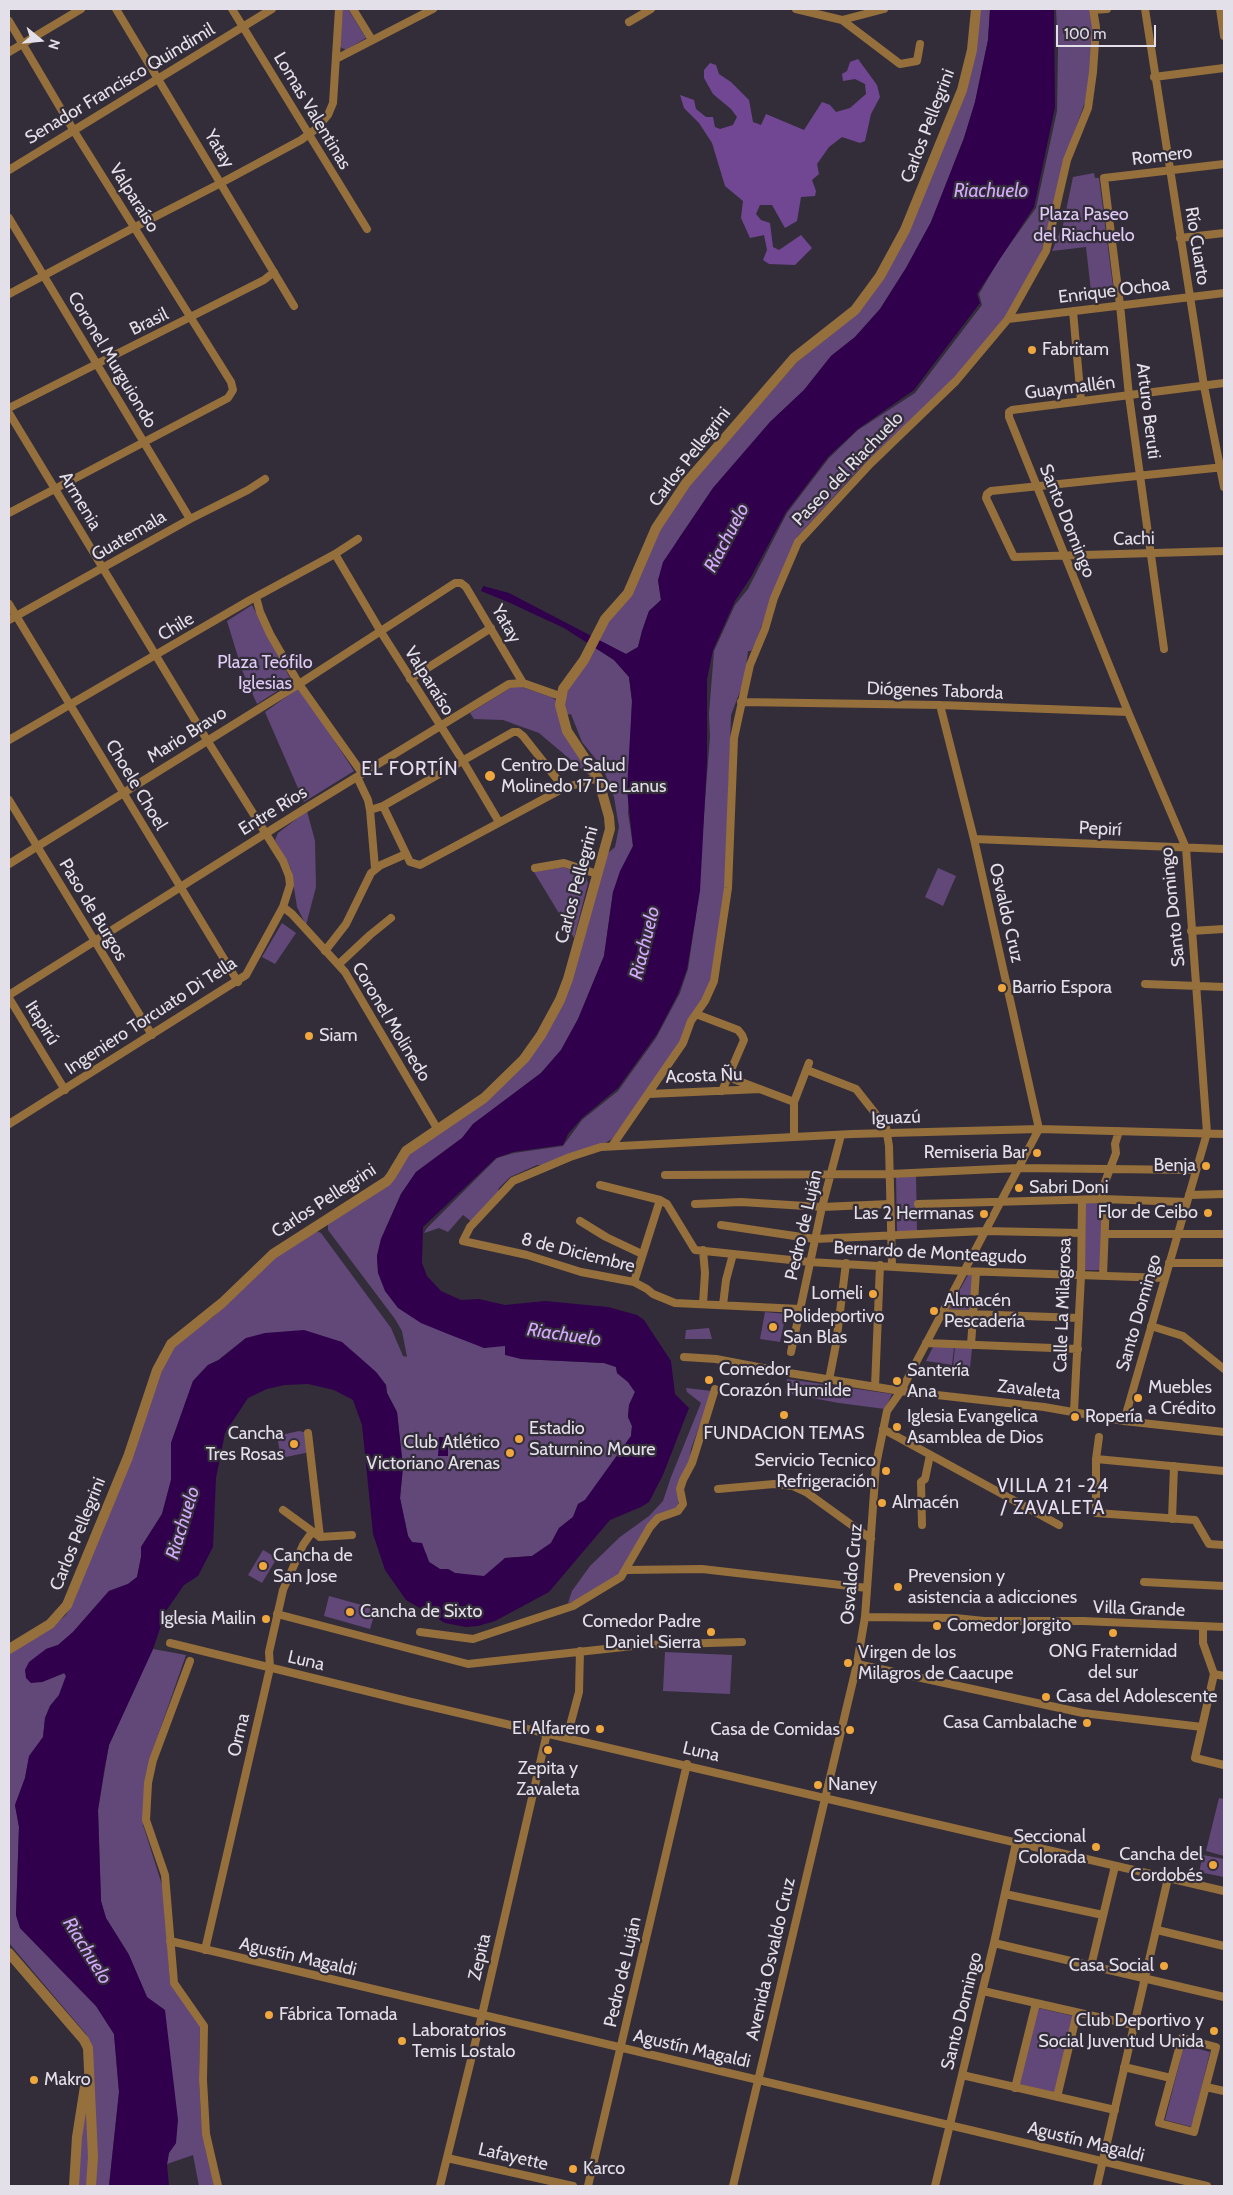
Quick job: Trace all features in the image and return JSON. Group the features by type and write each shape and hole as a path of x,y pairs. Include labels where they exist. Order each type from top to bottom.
{"street":[{"path":"9,52 81,9"},
{"name":"Yatay","path":"116,9 294,306"},
{"name":"Lomas Valentinas","path":"232,9 367,229"},
{"name":"Senador Francisco Quindimil","path":"9,170 272,9"},
{"path":"9,294 221,183 309,134 325,119 332,108 339,9"},
{"path":"353,9 372,40"},
{"path":"336,59 433,9"},
{"path":"629,22 650,9"},
{"path":"796,9 842,20 900,64 917,61 920,44"},
{"path":"842,20 884,9"},
{"name":"Carlos Pellegrini","path":"9,1648 50,1624 67,1605 128,1457 156,1370 170,1344 222,1303 273,1254 386,1181 406,1151 484,1098 506,1079 524,1059 541,1034 556,1008 568,979 610,829 609,817 598,778 567,731 560,705 560,696 587,654 600,626 628,593 662,517 696,470 794,358 855,310 880,276 905,230 962,90 972,50 976,9"},
{"path":"1093,9 1107,9"},
{"name":"Paseo del Riachuelo","path":"612,1146 683,1043 714,981 728,888 734,738 750,665 765,629 773,601 798,542 870,464 956,381 1008,319 1046,251 1067,160 1088,108 1096,27 1093,9"},
{"name":"Río Cuarto","path":"1145,9 1154,77 1204,386 1223,467 1224,487"},
{"path":"1220,9 1224,36"},
{"name":"Valparaíso","path":"9,21 74,131 230,382 232,390 228,398 145,443"},
{"path":"1154,77 1224,68"},
{"name":"Romero","path":"1104,178 1224,164"},
{"name":"Arturo Beruti","path":"1104,178 1130,396 1164,649"},
{"name":"Coronel Murguiondo","path":"9,218 190,519"},
{"path":"1180,238 1224,233"},
{"name":"Brasil","path":"9,408 190,318 264,280 274,272"},
{"name":"Enrique Ochoa","path":"1008,319 1224,294"},
{"path":"1073,311 1081,401"},
{"name":"Guaymallén","path":"1009,412 1012,410 1081,401 1224,384"},
{"name":"Santo Domingo","path":"1009,412 1009,417 1064,556 1186,848 1207,1133 1124,1421"},
{"name":"Armenia","path":"9,413 157,656"},
{"path":"9,513 145,443"},
{"path":"1037,487 1223,467"},
{"name":"Guatemala","path":"12,618 265,479"},
{"name":"Cachi","path":"1037,487 990,492 987,494 986,498 1014,556 1224,551"},
{"name":"Chile","path":"9,740 256,597 335,554 358,539"},
{"name":"Valparaíso","path":"335,554 499,822"},
{"name":"Mario Bravo","path":"9,864 299,684 455,583 461,583"},
{"name":"Yatay","path":"461,583 466,587 522,683"},
{"path":"256,597 260,612 270,634 299,684 359,775 370,810 375,868"},
{"name":"Choele Choel","path":"9,604 12,618 69,705 238,982"},
{"path":"410,679 490,628"},
{"path":"157,656 283,861 289,876 288,890 283,907"},
{"path":"522,683 560,696"},
{"name":"Entre Ríos","path":"9,996 359,775 509,684 522,683"},
{"name":"Diógenes Taborda","path":"741,702 940,705 1128,712"},
{"name":"Osvaldo Cruz","path":"940,705 974,839 1039,1129"},
{"path":"370,810 383,806 513,732 518,732 523,736 564,788"},
{"path":"383,806 406,854 413,864 423,864 564,788 598,778"},
{"name":"Paso de Burgos","path":"9,800 152,1035"},
{"name":"Pepirí","path":"974,839 1224,849"},
{"path":"325,951 346,924 367,878 375,868 406,854"},
{"path":"535,868 564,863 597,874"},
{"name":"Coronel Molinedo","path":"283,907 292,914 339,964 438,1130"},
{"name":"Ingeniero Torcuato Di Tella","path":"9,1124 238,982 249,972 283,907"},
{"path":"339,964 391,918"},
{"path":"1191,931 1224,929"},
{"path":"1145,984 1224,987"},
{"name":"Itapirú","path":"9,996 65,1090"},
{"path":"696,1014 738,1030 744,1040 722,1091"},
{"path":"794,1137 794,1102 808,1067 856,1089 886,1128 888,1133 890,1174 892,1266"},
{"name":"Acosta Ñu","path":"728,1077 794,1102"},
{"name":"Acosta Ñu","path":"649,1094 760,1089"},
{"path":"901,1391 1039,1129"},
{"name":"Iguazú","path":"463,1241 470,1227 513,1181 570,1157 601,1147 888,1133 1039,1129 1224,1134"},
{"path":"1103,1276 1105,1234 1102,1190 1111,1169 1119,1131"},
{"name":"Pedro de Luján","path":"790,1352 822,1208 841,1135"},
{"path":"665,1175 830,1176 1018,1168 1196,1170"},
{"path":"600,1186 660,1200 668,1204 699,1250 705,1273 704,1304"},
{"path":"918,1204 1001,1200 1188,1199 1224,1194"},
{"path":"634,1282 660,1200"},
{"name":"Calle La Milagrosa","path":"1074,1411 1081,1276 1082,1200"},
{"path":"694,1204 741,1202 822,1208 890,1204"},
{"path":"580,1221 606,1237 642,1254"},
{"path":"721,1225 815,1239 984,1231 1081,1233"},
{"path":"1105,1234 1224,1234"},
{"name":"8 de Diciembre","path":"463,1241 527,1255 581,1272 634,1282 662,1299 675,1303 800,1309"},
{"name":"Bernardo de Monteagudo","path":"699,1250 810,1262 976,1272 1165,1278"},
{"path":"723,1304 726,1280 733,1254"},
{"path":"1169,1262 1224,1264"},
{"path":"829,1380 836,1344 846,1263"},
{"path":"875,1387 880,1265"},
{"path":"972,1345 976,1272"},
{"path":"942,1312 1078,1318"},
{"path":"1151,1326 1184,1336 1224,1369"},
{"path":"926,1343 1078,1349"},
{"name":"Zavaleta","path":"684,1357 716,1359 901,1391 1074,1411 1124,1421 1224,1432"},
{"path":"420,1632 473,1640 573,1606 621,1577 658,1518 678,1511 683,1504 680,1489 682,1480 692,1463 715,1389"},
{"name":"Osvaldo Cruz","path":"824,1797 857,1664 865,1617 876,1465 887,1411 901,1391"},
{"path":"883,1429 1059,1525"},
{"path":"308,1433 320,1537"},
{"path":"1099,1437 1096,1459 1096,1513 1195,1520 1209,1544 1224,1545"},
{"path":"922,1525 921,1482 926,1479 930,1455"},
{"path":"1096,1459 1224,1470"},
{"path":"1172,1519 1174,1466"},
{"path":"718,1489 774,1484 793,1486 806,1492 870,1538"},
{"path":"283,1510 320,1537 352,1535"},
{"name":"Orma","path":"205,1950 270,1668 269,1652 283,1590 303,1545 312,1532"},
{"path":"626,1570 702,1569 867,1588"},
{"path":"1144,1582 1224,1586"},
{"path":"277,1614 468,1664 642,1645 742,1642"},
{"name":"Villa Grande","path":"865,1617 1224,1627"},
{"path":"1203,1626 1203,1643 1214,1674 1195,1758 1224,1765"},
{"name":"Luna","path":"170,1643 1224,1891"},
{"path":"568,1737 579,1692 580,1651"},
{"path":"190,1661 153,1760 148,1783 146,1820 165,1875 174,1983 204,2026 203,2080 206,2134 218,2186"},
{"path":"857,1664 1083,1714 1202,1727"},
{"path":"1214,1674 1224,1676"},
{"name":"Zepita","path":"440,2186 482,2015 547,1733"},
{"name":"Pedro de Luján","path":"588,2186 686,1764"},
{"name":"Avenida Osvaldo Cruz","path":"733,2186 824,1797"},
{"name":"Santo Domingo","path":"935,2186 983,1991 1016,1843"},
{"path":"1092,1966 1102,1915 1115,1866"},
{"path":"1097,2186 1168,1878"},
{"path":"1005,1894 1102,1915"},
{"path":"1157,1930 1224,1946"},
{"name":"Agustín Magaldi","path":"170,1941 1207,2186"},
{"path":"994,1943 1224,1997"},
{"path":"9,1953 84,2040 90,2057 92,2182"},
{"path":"983,1991 1133,2025"},
{"path":"1015,2088 1036,2003"},
{"path":"1057,2097 1077,2013"},
{"path":"1182,2038 1216,2047 1194,2132 1159,2123 1171,2078 1182,2038"},
{"path":"74,2181 77,2137 90,2057"},
{"path":"1124,2067 1171,2078"},
{"path":"962,2074 1115,2110"},
{"path":"1206,2087 1224,2091"},
{"name":"Lafayette","path":"447,2158 573,2186"},
{"path":"75,2162 84,2166 93,2163"},
{"path":"74,2181 84,2172 92,2182"}],"green space":[{"path":"343,9 348,9 366,38 346,50 340,47"},
{"path":"979,9 990,9 988,40 975,102 964,138 931,222 906,268 880,309 855,337 831,356 804,390 770,422 713,488 677,541 658,580 661,600 649,611 638,647 626,654 598,640 677,499 799,360 858,313 889,267 957,108"},
{"path":"1056,9 1089,9 1093,27 1091,64 1085,102 1070,144 1048,232 1040,255 1007,314 990,337 929,406 892,437 858,470 797,537 755,644 751,651 748,651 744,681 731,715 725,892 709,989 680,1045 612,1139 603,1144 542,1165 537,1165 510,1177 499,1188 497,1195 472,1222 463,1215 448,1232 439,1228 424,1233 497,1158 514,1153 563,1146 582,1120 618,1091 656,1038 680,993 688,969 696,916 710,737 709,714 714,651 735,605 748,589 787,513 829,458 858,430 915,393 982,305 979,294 1000,258 1036,208 1057,111 1058,49"},
{"name":"Plaza Paseo del Riachuelo","path":"1094,173 1095,178 1099,178 1114,294 1110,299 1092,300 1086,247 1052,251 1063,225 1073,177"},
{"name":"Plaza Teófilo Iglesias","path":"252,605 291,680 290,683 257,704 242,670 227,621"},
{"path":"594,647 614,660 629,677 632,701 628,813 633,846 613,892 604,956 578,1019 561,1050 541,1073 473,1124 462,1138 416,1172 401,1194 381,1239 377,1256 378,1273 484,1348 495,1345 505,1346 521,1359 604,1363 616,1367 617,1373 628,1382 635,1392 629,1405 628,1417 632,1426 631,1436 585,1500 578,1504 573,1517 559,1528 551,1543 532,1556 505,1558 490,1573 484,1576 476,1576 455,1573 448,1569 440,1569 429,1562 426,1553 412,1542 408,1536 400,1498 403,1467 397,1412 387,1393 386,1385 376,1372 352,1351 246,1338 218,1360 208,1365 193,1381 171,1443 171,1480 162,1514 141,1547 137,1577 128,1584 109,1591 73,1632 58,1645 46,1649 42,1682 65,1673 66,1676 59,1695 50,1706 45,1718 43,1737 29,1757 25,1778 15,1805 19,1827 16,1915 20,1928 96,2006 114,2034 119,2092 109,2186 94,2186 91,2045 86,2034 9,1943 9,1653 51,1628 66,1615 75,1598 156,1383 174,1346 186,1335 213,1317 277,1256 314,1230 321,1233 391,1328 403,1356 407,1357 402,1331 328,1230 328,1221 381,1187 404,1157 486,1099 543,1036 608,853 615,847 619,827 614,797 603,768 582,742 571,714 566,715 564,697"},
{"path":"519,686 551,697 557,701 591,777 539,733 503,720 474,719 470,713 512,687"},
{"path":"300,687 354,771 304,802 265,712"},
{"path":"307,811 315,841 316,887 306,925 297,907 291,869 275,840 278,833"},
{"path":"564,867 586,877 588,883 574,938 534,872"},
{"path":"938,868 956,876 943,906 925,897"},
{"path":"282,923 296,933 275,964 262,957"},
{"path":"896,1176 916,1176 917,1231 897,1231"},
{"path":"1085,1202 1104,1202 1102,1270 1083,1270"},
{"path":"968,1275 974,1275 971,1310 949,1309"},
{"name":"Polideportivo San Blas","path":"765,1312 786,1314 780,1342 760,1339"},
{"path":"709,1328 712,1339 685,1339 686,1330"},
{"path":"934,1345 954,1347 952,1365 926,1361"},
{"path":"955,1347 972,1348 969,1378 952,1377"},
{"path":"787,1379 892,1394 885,1409 839,1403 785,1393"},
{"path":"686,1388 712,1391 691,1449 689,1465 677,1507 672,1511 663,1513 619,1574 576,1601 568,1603 572,1591 590,1566 620,1537 649,1516 663,1501 701,1403 687,1392"},
{"name":"Cancha Tres Rosas","path":"299,1431 308,1433 310,1452 281,1458 277,1436"},
{"name":"Cancha de San Jose","path":"263,1550 277,1558 262,1583 248,1575"},
{"name":"Cancha de Sixto","path":"329,1596 376,1609 370,1629 324,1616"},
{"path":"153,1649 186,1655 149,1761 143,1825 163,1888 170,1983 200,2023 199,2079 201,2117 214,2186 199,2186 193,2155 167,2164 169,2152 176,2143 147,1997 128,1953 106,1918 101,1901 98,1810 109,1745"},
{"path":"665,1652 732,1655 730,1694 663,1691"},
{"path":"1219,1798 1224,1799 1224,1856 1206,1851"},
{"name":"Cancha del Cordobés","path":"1203,1855 1224,1859 1224,1877 1199,1872"},
{"path":"1038,2008 1073,2016 1055,2093 1019,2084"},
{"path":"1184,2045 1210,2052 1192,2127 1165,2120"},
{"path":"90,2057 91,2186 74,2186"}],"shaded area":[{"path":"858,59 877,85 880,97 871,114 865,141 860,143 842,137 829,147 817,164 819,174 812,180 816,191 815,196 801,197 797,221 785,228 772,205 760,205 756,214 761,220 770,223 773,247 779,250 801,235 812,248 795,265 769,264 763,260 767,250 764,235 750,238 741,218 743,201 725,186 712,143 699,123 684,108 680,95 694,100 696,109 706,117 713,117 715,127 720,129 733,125 737,117 731,109 713,94 704,78 704,70 710,63 716,65 719,74 731,82 749,100 753,122 761,125 766,114 804,130 822,102 830,105 836,112 850,108 866,94 865,84 855,79 843,81 842,74 847,71 850,62"}],"water":[{"name":"Riachuelo","path":"990,9 1054,9 1055,107 1034,207 977,294 980,303 914,390 858,429 828,457 786,512 751,577 735,601 713,650 707,679 707,762 700,891 687,969 678,994 657,1034 618,1088 582,1118 568,1134 563,1145 513,1152 496,1158 423,1227 422,1263 427,1276 441,1291 461,1300 479,1299 505,1305 545,1301 608,1307 637,1315 644,1320 671,1361 675,1394 689,1408 663,1475 649,1502 610,1520 549,1592 495,1621 466,1627 445,1623 406,1600 385,1570 373,1534 362,1425 353,1400 334,1390 308,1384 285,1385 267,1389 248,1398 225,1433 216,1478 213,1547 198,1576 184,1585 166,1611 153,1649 109,1745 104,1771 98,1810 101,1901 106,1918 129,1955 147,1997 165,2010 178,2120 176,2143 169,2153 167,2164 169,2186 109,2186 119,2092 114,2034 96,2006 20,1928 16,1915 19,1827 15,1805 25,1778 29,1756 43,1737 45,1718 50,1706 59,1695 66,1676 64,1673 42,1682 31,1683 26,1678 25,1670 29,1662 46,1649 58,1645 73,1632 109,1591 128,1584 137,1577 141,1547 162,1514 171,1480 171,1443 193,1381 208,1365 219,1360 246,1338 265,1333 304,1330 342,1342 376,1372 386,1385 387,1393 397,1412 403,1467 400,1498 408,1536 412,1542 422,1543 429,1562 440,1569 448,1569 455,1573 484,1576 505,1558 532,1556 551,1543 559,1528 573,1517 578,1504 585,1500 631,1436 632,1426 628,1417 629,1405 635,1392 628,1382 617,1373 616,1367 604,1363 521,1359 505,1355 505,1346 484,1348 448,1334 421,1323 398,1308 385,1291 378,1273 377,1256 381,1239 401,1194 416,1172 462,1138 473,1124 541,1073 561,1050 578,1019 604,956 613,892 620,871 633,846 627,790 632,701 629,677 614,660 564,628 481,591 483,586 509,593 626,654 638,647 649,611 661,600 658,580 663,562 713,488 770,422 804,390 831,356 855,337 880,309 906,268 931,222 964,138 975,102 988,40"},
{"path":"439,1437 448,1437 448,1456 438,1456"}],"place":[{"name":"Fabritam","path":"1032,350"},
{"name":"Centro De Salud Molinedo 17 De Lanus","path":"490,776"},
{"name":"Barrio Espora","path":"1002,988"},
{"name":"Siam","path":"309,1036"},
{"name":"Remiseria Bar","path":"1037,1153"},
{"name":"Benja","path":"1206,1166"},
{"name":"Sabri Doni","path":"1019,1188"},
{"name":"Flor de Ceibo","path":"1208,1213"},
{"name":"Las 2 Hermanas","path":"984,1214"},
{"name":"Lomeli","path":"873,1294"},
{"name":"Almacén Pescadería","path":"934,1311"},
{"name":"Polideportivo San Blas","path":"773,1327"},
{"name":"Comedor Corazón Humilde","path":"709,1380"},
{"name":"Santería Ana","path":"897,1381"},
{"name":"Muebles a Crédito","path":"1138,1398"},
{"name":"FUNDACION TEMAS","path":"784,1415"},
{"name":"Ropería","path":"1075,1417"},
{"name":"Iglesia Evangelica Asamblea de Dios","path":"897,1427"},
{"name":"Estadio Saturnino Moure","path":"519,1439"},
{"name":"Cancha Tres Rosas","path":"294,1444"},
{"name":"Club Atlético Victoriano Arenas","path":"510,1453"},
{"name":"Servicio Tecnico Refrigeración","path":"886,1471"},
{"name":"Almacén","path":"882,1503"},
{"name":"Cancha de San Jose","path":"263,1566"},
{"name":"Prevension y asistencia a adicciones","path":"898,1587"},
{"name":"Cancha de Sixto","path":"350,1612"},
{"name":"Iglesia Mailin","path":"266,1619"},
{"name":"Comedor Jorgito","path":"937,1626"},
{"name":"Comedor Padre Daniel Sierra","path":"711,1632"},
{"name":"ONG Fraternidad del sur","path":"1113,1633"},
{"name":"Virgen de los Milagros de Caacupe","path":"848,1663"},
{"name":"Casa del Adolescente","path":"1046,1697"},
{"name":"Casa Cambalache","path":"1087,1723"},
{"name":"El Alfarero","path":"600,1729"},
{"name":"Casa de Comidas","path":"850,1730"},
{"name":"Zepita y Zavaleta","path":"548,1750"},
{"name":"Naney","path":"818,1785"},
{"name":"Seccional Colorada","path":"1096,1847"},
{"name":"Cancha del Cordobés","path":"1213,1865"},
{"name":"Casa Social","path":"1164,1966"},
{"name":"Fábrica Tomada","path":"269,2015"},
{"name":"Club Deportivo y Social Juventud Unida","path":"1214,2031"},
{"name":"Laboratorios Temis Lostalo","path":"402,2041"},
{"name":"Makro","path":"34,2080"},
{"name":"Karco","path":"573,2169"}],"district":[{"name":"EL FORTÍN","path":"410,769"},
{"name":"VILLA 21 -24 / ZAVALETA","path":"1053,1497"}]}
